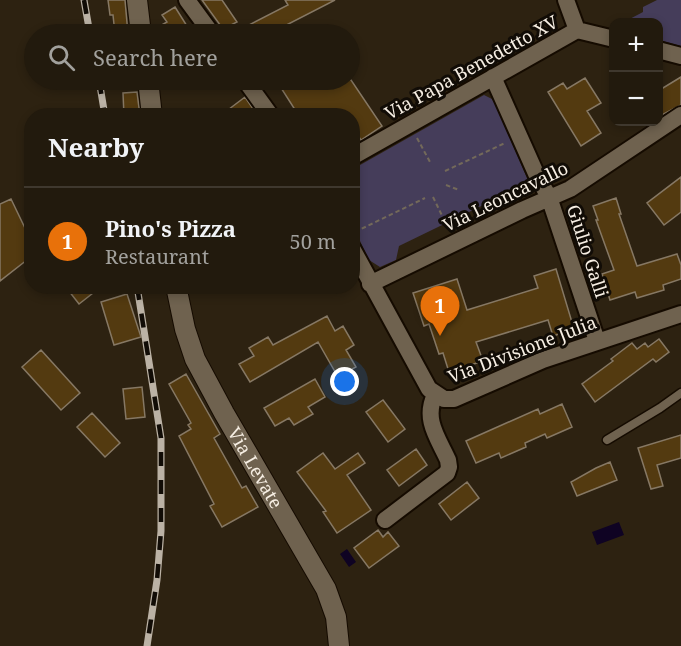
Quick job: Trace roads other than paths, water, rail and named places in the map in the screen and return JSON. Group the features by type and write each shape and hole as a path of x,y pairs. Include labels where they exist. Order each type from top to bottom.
{"street":[{"path":"187,0 205,24"},
{"path":"566,0 577,30 609,38"},
{"name":"Via Papa Benedetto XV","path":"360,152 577,30"},
{"path":"663,51 681,56"},
{"name":"Giulio Galli","path":"493,77 538,178 549,197 597,341"},
{"path":"149,90 152,108"},
{"path":"251,90 264,108"},
{"name":"Via Leoncavallo","path":"370,284 454,242 570,189 681,116"},
{"name":"Via Divisione Julia","path":"360,264 429,389 444,399 454,399 543,360 681,314"},
{"name":"Via Levate","path":"179,294 187,337 195,359 326,589 336,617 339,646"},
{"path":"385,520 447,473 448,460 430,419 431,403 435,395"}],"lane":[{"path":"607,440 681,393"}],"railway":[{"path":"84,0 88,24"},
{"path":"101,90 104,108"},
{"path":"138,294 161,438 161,531 157,580 147,646"}],"place":[{"name":"Pino's Pizza","path":"440,336"}]}
